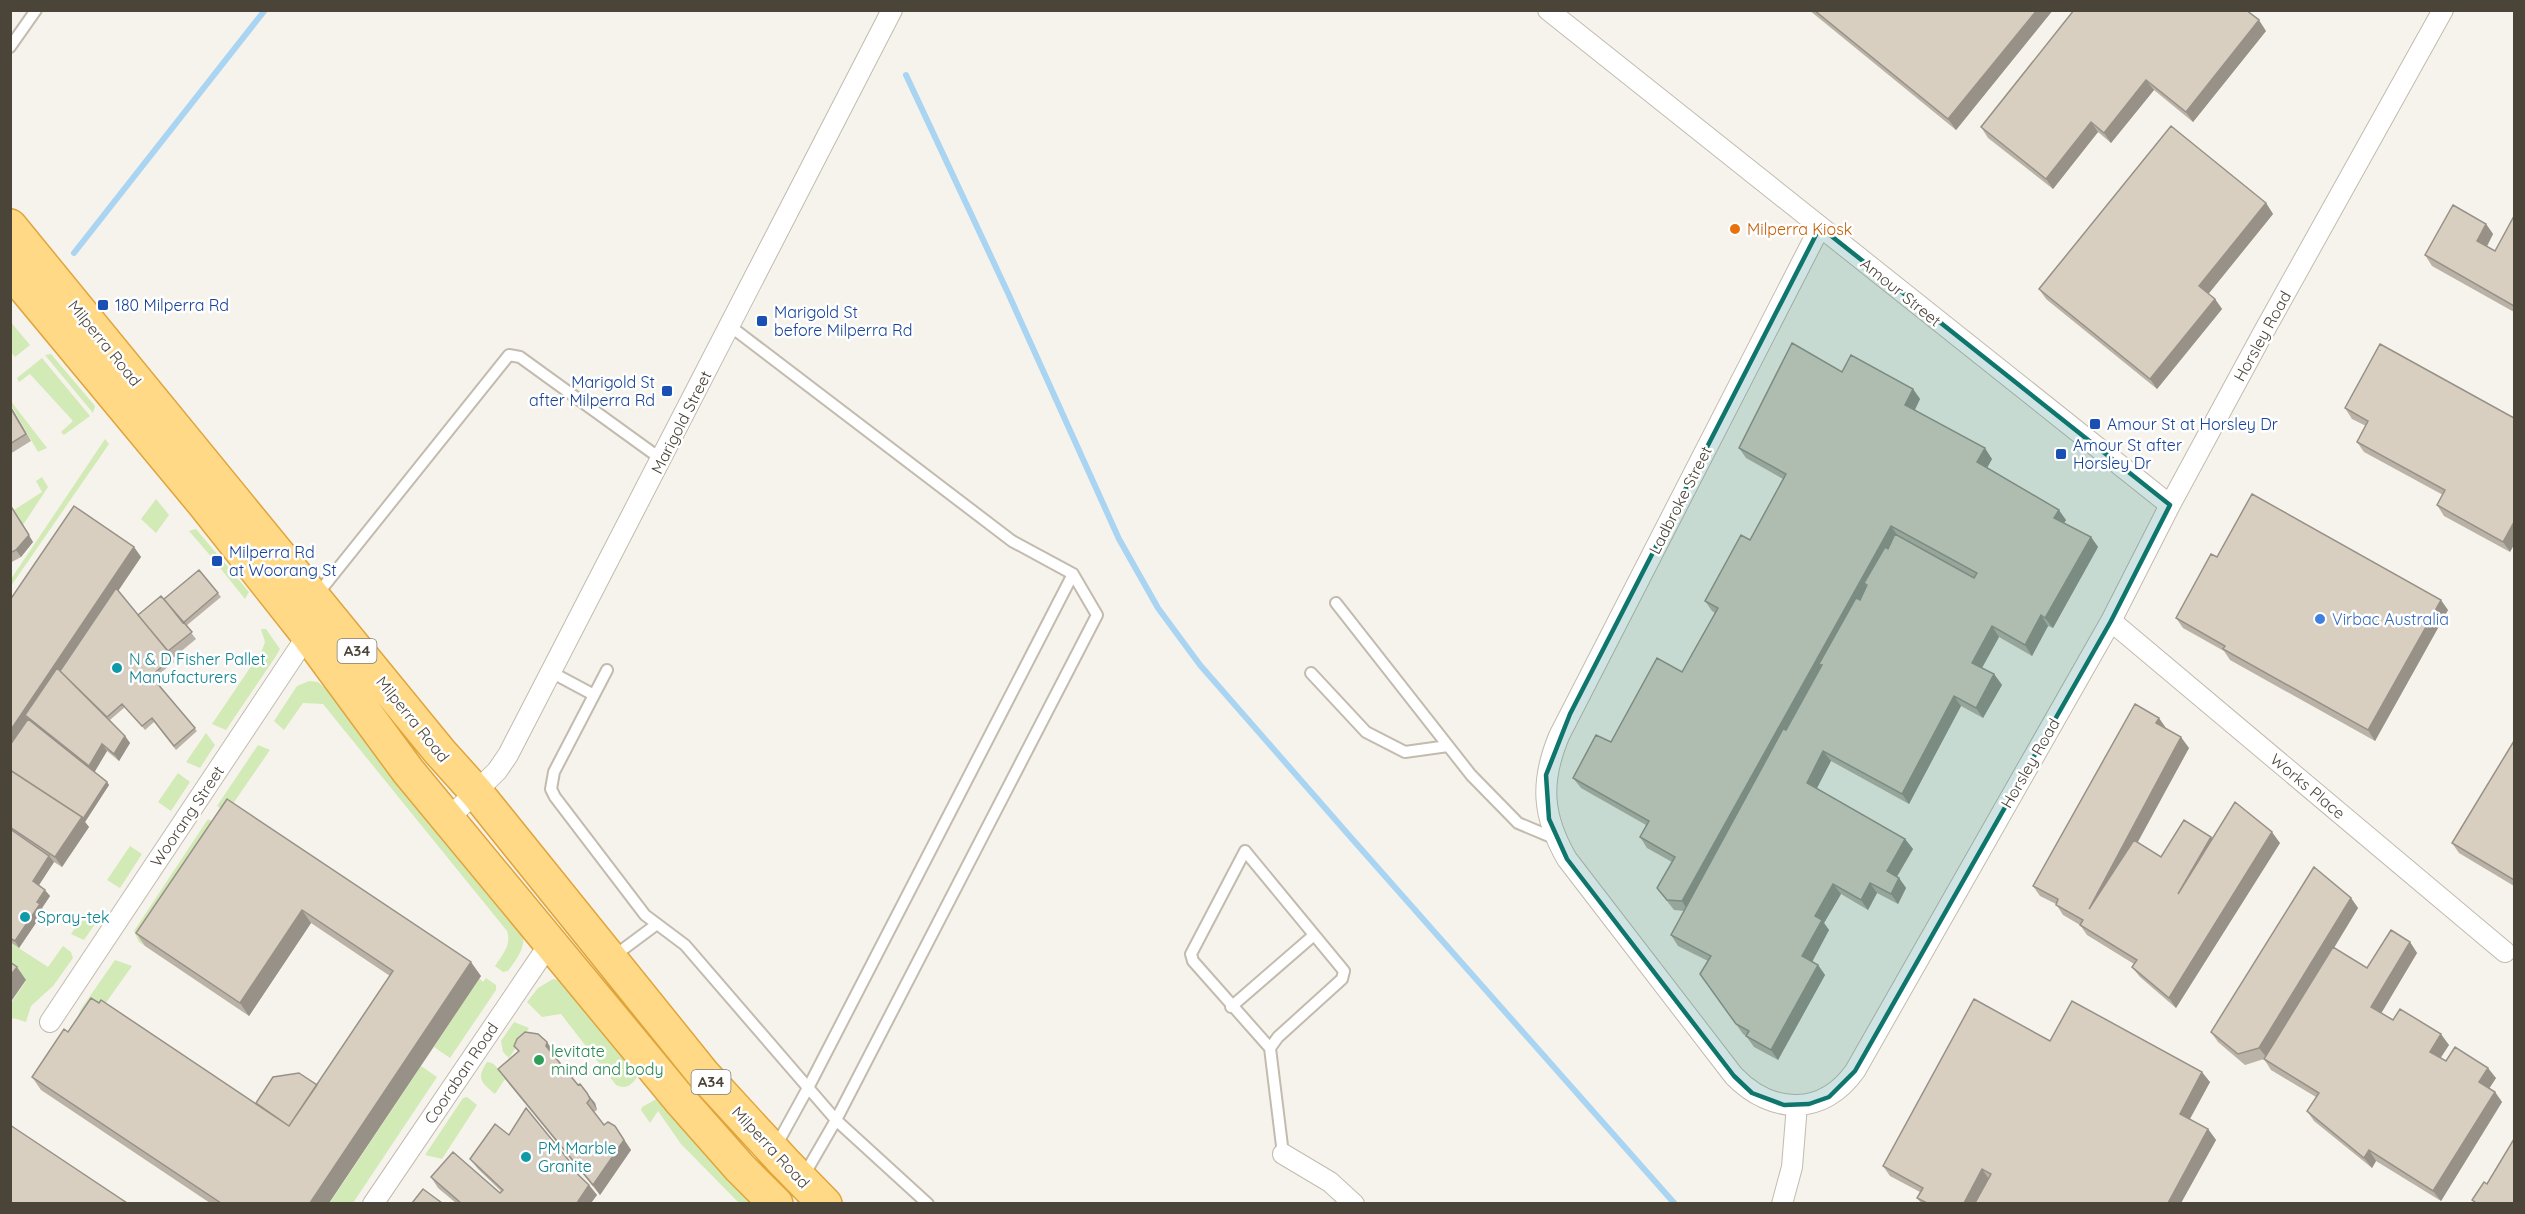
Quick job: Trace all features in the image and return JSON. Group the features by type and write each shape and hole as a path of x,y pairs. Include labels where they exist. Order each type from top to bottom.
{"highway":[{"name":"Milperra Road","path":"10,226 315,615 408,771 712,1137 776,1203"},
{"name":"Milperra Road","path":"10,270 191,488 315,615 476,792 704,1075 773,1151 825,1203"}],"street":[{"name":"Marigold Street","path":"449,818 497,771 508,755 892,10"},
{"name":"Amour Street","path":"1548,10 2170,505"},
{"name":"Horsley Road","path":"1546,775 1545,796 1556,839 1584,881 1734,1076 1752,1093 1784,1105 1819,1102 1829,1097 1848,1081 2111,621 2170,505 2443,10"},
{"name":"Ladbroke Street","path":"1546,775 1551,756 1566,721 1820,227"},
{"name":"Woorang Street","path":"50,1022 315,615"},
{"name":"Works Place","path":"2111,621 2505,952"},
{"name":"Cooraban Road","path":"373,1203 550,943"},
{"path":"1782,1203 1792,1167 1797,1105"},
{"path":"1283,1154 1330,1182 1354,1203"}],"lane":[{"path":"10,46 36,10"},
{"path":"730,326 1012,541 1073,574 1096,609 1096,622 836,1120 801,1180"},
{"path":"315,615 509,355 520,357 661,459"},
{"path":"773,1151 809,1086 1073,574"},
{"path":"1336,603 1471,774 1518,823 1556,839"},
{"path":"607,670 554,772 551,789 555,797 645,915 685,945 836,1120 928,1203"},
{"path":"551,672 594,695"},
{"path":"1311,673 1366,732 1405,752 1448,746"},
{"path":"1270,1048 1278,1037 1342,979 1344,971 1245,851 1191,954 1193,961 1270,1048 1283,1154"},
{"path":"611,958 657,924"},
{"path":"1231,1006 1314,934"}],"highlighted area":[{"path":"1820,227 2170,505 2111,621 1855,1071 1829,1097 1809,1104 1784,1105 1752,1093 1734,1076 1567,859 1549,819 1546,775 1570,714"}],"green space":[{"path":"10,321 30,345 15,357 11,352"},
{"path":"51,354 95,406 93,413 45,355"},
{"path":"42,358 90,416 64,435 61,432 73,421 30,374 19,382 17,378"},
{"path":"10,400 47,448 38,452"},
{"path":"105,439 109,444 11,586 11,579"},
{"path":"42,477 48,487 23,525 14,510 42,492 36,481"},
{"path":"156,499 169,515 156,533 141,519"},
{"path":"196,529 249,592 245,599 217,564 220,561 217,558 214,560 189,531"},
{"path":"261,629 266,629 280,649 226,730 212,724 262,650 265,642"},
{"path":"309,681 318,682 328,691 520,925 523,932 522,949 508,971 503,972 495,966 507,945 507,931 323,704 303,703 284,730 274,721 297,686"},
{"path":"206,733 215,745 200,768 186,762"},
{"path":"258,745 270,750 230,808 233,817 217,806"},
{"path":"178,773 190,782 171,811 158,802"},
{"path":"208,819 225,829 145,946 139,942 134,931"},
{"path":"130,846 142,854 120,888 107,880"},
{"path":"86,912 97,921 84,940 71,934"},
{"path":"11,943 48,967 63,946 71,952 73,958 53,986 31,1006 26,1022 13,1018 11,1021 11,1003 26,981 11,969"},
{"path":"115,960 132,966 100,1011 71,1031 81,1009"},
{"path":"479,978 483,982 486,978 496,985 496,990 450,1058 434,1047"},
{"path":"553,979 563,981 640,1073 630,1085 620,1087 616,1085 561,1014 542,1017 527,1002 538,988"},
{"path":"514,1022 529,1028 509,1058 503,1052 501,1041"},
{"path":"487,1062 496,1066 505,1079 495,1094 486,1086 481,1076"},
{"path":"421,1066 437,1077 353,1203 329,1204"},
{"path":"467,1097 477,1105 442,1159 425,1155 463,1098"},
{"path":"660,1097 755,1203 739,1203 681,1144 658,1111 650,1123 641,1110 642,1107"}],"building":[{"path":"1814,10 2037,10 1948,119"},
{"path":"2074,10 2246,10 2259,20 2186,112 2146,80 2104,133 2091,122 2046,179 1981,127"},
{"path":"2171,126 2266,203 2199,286 2215,299 2150,379 2039,289"},
{"path":"2453,205 2486,224 2477,241 2495,251 2514,216 2514,306 2425,255"},
{"path":"1792,343 1842,372 1851,355 1913,389 1905,405 1985,448 1977,462 2059,510 2054,518 2091,537 2045,618 2041,615 2025,645 1992,626 1972,663 1994,674 1976,708 1954,696 1902,794 1823,751 1807,783 1905,839 1887,871 1899,878 1891,894 1870,883 1861,900 1833,884 1815,916 1822,920 1802,956 1818,965 1771,1050 1746,1036 1749,1031 1736,1024 1700,974 1711,956 1671,935 1783,729 1786,730 1822,665 1819,664 1856,598 1860,600 1867,585 1864,583 1885,547 1888,549 1895,534 1974,578 1977,573 1891,526 1682,901 1667,900 1657,888 1675,857 1640,837 1649,821 1573,778 1596,735 1611,742 1657,658 1682,672 1718,608 1705,601 1741,535 1750,540 1786,474 1739,448"},
{"path":"2380,344 2514,418 2514,522 2503,542 2437,505 2445,490 2357,442 2368,421 2345,408"},
{"path":"10,407 26,434 10,444"},
{"path":"2252,494 2441,600 2368,730 2223,649 2225,646 2176,618 2211,554 2217,557"},
{"path":"10,505 29,535 16,550 10,553"},
{"path":"74,506 134,547 10,731 10,600"},
{"path":"199,570 218,593 183,623 164,599"},
{"name":"N & D Fisher Pallet Manufacturers","path":"116,588 171,655 172,658 151,676 195,728 174,746 152,718 142,726 122,704 107,717 60,671"},
{"path":"161,596 192,632 168,651 138,615"},
{"path":"57,668 125,736 114,754 102,744 89,766 25,715"},
{"path":"2135,704 2159,718 2156,723 2181,737 2089,909 2134,840 2161,857 2184,820 2211,837 2178,894 2235,802 2272,832 2169,998 2132,967 2137,960 2080,925 2083,920 2056,905 2058,899 2033,886"},
{"path":"28,719 107,782 83,819 10,770 10,745"},
{"path":"2514,741 2514,880 2452,843"},
{"path":"10,770 82,817 55,857 10,827"},
{"path":"227,799 471,962 310,1203 221,1203 32,1077 64,1029 68,1032 91,998 99,1003 101,1000 289,1126 393,971 302,910 240,1003 136,933"},
{"path":"10,829 49,856 33,881 45,890 37,902 40,904 15,941 10,938"},
{"path":"2314,867 2351,898 2259,1048 2238,1054 2211,1032"},
{"path":"2391,930 2410,942 2371,1007 2393,1020 2400,1009 2441,1034 2430,1052 2446,1061 2455,1047 2488,1068 2479,1082 2495,1092 2433,1191 2369,1150 2364,1158 2307,1111 2319,1093 2264,1059 2333,947 2367,968"},
{"path":"10,962 17,967 10,976"},
{"path":"1974,999 2050,1041 2072,1001 2202,1072 2180,1114 2208,1129 2168,1203 1975,1203 1991,1174 1982,1169 1964,1203 1927,1203 1917,1198 1923,1188 1883,1166"},
{"path":"525,1032 538,1034 547,1042 546,1046 587,1093 590,1099 587,1103 604,1125 608,1122 615,1126 624,1140 593,1185 498,1069 519,1051 514,1046 517,1039"},
{"path":"299,1073 317,1085 289,1126 256,1103 273,1077"},
{"name":"PM Marble Granite","path":"526,1108 571,1163 569,1166 589,1185 577,1203 461,1203 431,1177 453,1152 500,1193 503,1190 470,1159 495,1124 509,1135"},
{"path":"10,1125 127,1203 10,1203"},
{"path":"2514,1139 2514,1203 2474,1203 2472,1200 2484,1182 2487,1184"},
{"path":"423,1189 442,1203 412,1203"}],"waterway":[{"path":"74,253 265,10"},
{"path":"906,75 1119,539 1158,608 1200,665 1675,1204"}],"place":[{"name":"Milperra Kiosk","path":"1735,229"},
{"name":"180 Milperra Rd","path":"103,305"},
{"name":"Marigold St before Milperra Rd","path":"762,321"},
{"name":"Marigold St after Milperra Rd","path":"667,391"},
{"name":"Amour St at Horsley Dr","path":"2095,424"},
{"name":"Amour St after Horsley Dr","path":"2061,454"},
{"name":"Milperra Rd at Woorang St","path":"217,561"},
{"name":"Virbac Australia","path":"2320,619"},
{"name":"N & D Fisher Pallet Manufacturers","path":"117,668"},
{"name":"Spray-tek","path":"25,917"},
{"name":"levitate mind and body","path":"539,1060"},
{"name":"PM Marble Granite","path":"526,1157"}]}
